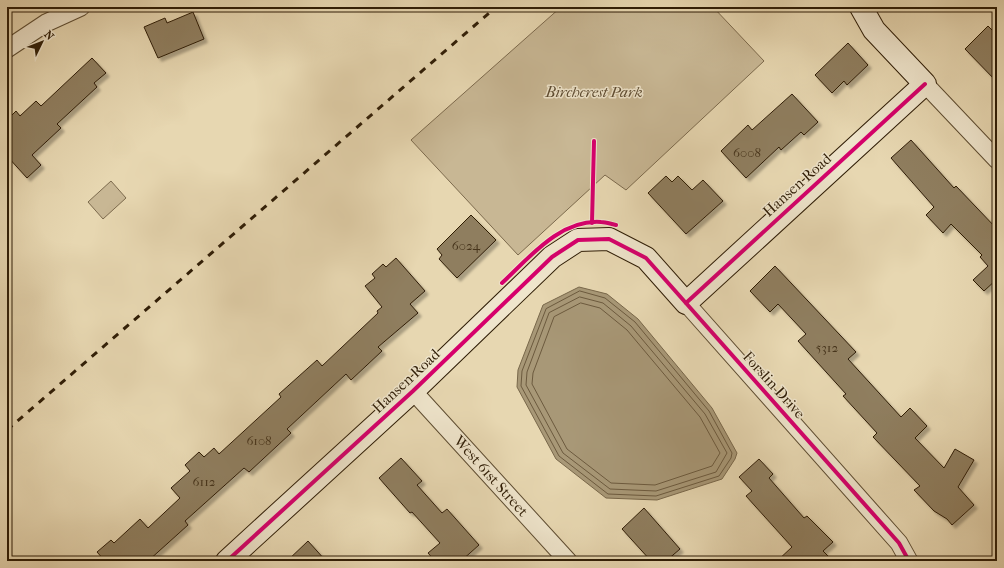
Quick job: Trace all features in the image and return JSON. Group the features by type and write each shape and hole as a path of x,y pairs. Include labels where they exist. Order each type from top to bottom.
{"street":[{"path":"7,49 46,23 81,7"},
{"path":"861,7 874,30 997,160"},
{"name":"Hansen Road","path":"686,303 925,84"},
{"name":"Hansen Road","path":"227,561 413,391 552,257 578,240 609,239"},
{"name":"Forslin Drive","path":"609,239 646,258 898,543 909,561"},
{"name":"West 61st Street","path":"413,391 568,561"}],"green space":[{"name":"Birchcrest Park","path":"561,7 713,7 764,61 626,190 605,175 518,255 411,140"},
{"path":"111,181 126,198 103,219 88,202"}],"water":[{"path":"579,287 607,294 638,319 712,408 737,453 735,459 722,479 657,500 606,498 556,459 517,387 518,370 543,305"}],"building":[{"path":"193,12 204,39 158,58 144,27 165,18 167,23"},
{"path":"988,26 997,35 997,82 965,49"},
{"path":"848,43 868,65 847,85 844,81 832,93 815,75"},
{"path":"92,58 106,73 94,83 97,87 57,124 61,128 32,155 41,165 27,178 7,156 7,120 16,111 20,116 36,101 41,106"},
{"path":"792,94 818,122 804,135 801,132 781,150 779,147 746,178 721,151 748,125 752,130"},
{"path":"911,140 954,188 956,186 997,229 997,279 984,291 973,280 988,266 980,257 982,255 951,224 943,233 926,215 934,207 891,158"},
{"path":"666,176 672,182 678,176 692,190 703,180 723,201 686,234 648,193"},
{"path":"471,215 496,240 457,278 439,259 442,255 437,249"},
{"path":"396,258 425,291 410,304 418,313 378,347 382,351 351,380 346,374 287,429 291,433 249,472 244,468 185,521 188,525 148,561 105,561 97,552 111,540 114,543 140,519 148,528 180,498 171,488 190,471 185,465 199,452 204,457 214,448 219,454 281,397 279,394 317,360 322,366 378,313 377,311 382,307 365,286 375,278 372,274 383,264 386,267"},
{"path":"775,266 856,352 848,359 901,417 910,408 927,426 915,438 944,468 955,449 974,460 958,487 974,505 952,525 947,519 934,511 914,490 920,486 873,437 877,433 843,396 846,394 798,341 806,334 778,304 770,312 750,291"},
{"path":"401,458 422,481 417,485 442,513 447,509 479,545 461,561 435,561 428,553 440,543 412,512 410,513 379,478"},
{"path":"759,459 773,474 769,478 804,518 807,516 833,542 823,551 833,561 777,561 792,547 746,496 752,491 739,477"},
{"path":"644,508 680,549 666,561 651,561 622,529"},
{"path":"308,541 326,561 287,561"}],"railway":[{"path":"7,430 496,7"}],"cycle path":[{"path":"686,303 925,84"},
{"path":"592,223 594,141"},
{"path":"502,283 534,252 559,233 586,223 603,222 616,225"},
{"path":"227,561 413,391 552,257 578,240 609,239 646,258 899,543 909,561"}]}
